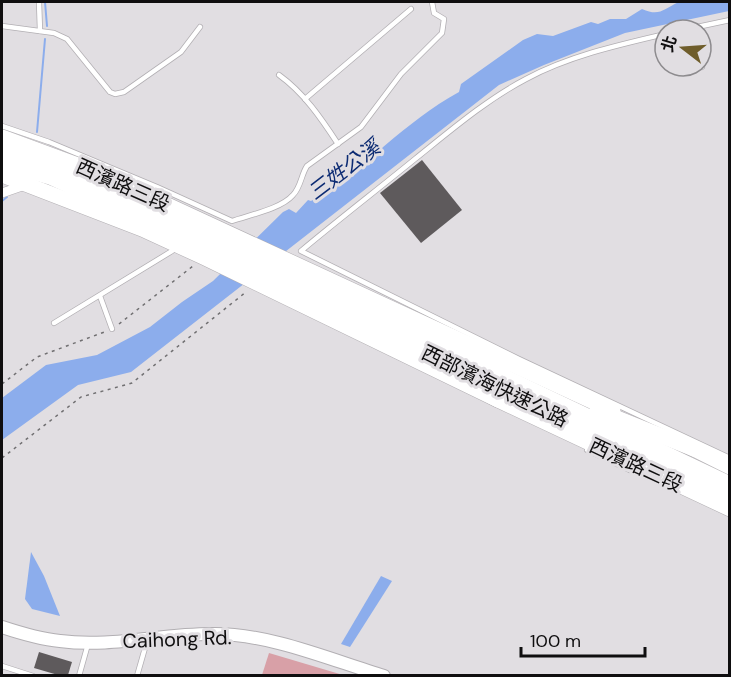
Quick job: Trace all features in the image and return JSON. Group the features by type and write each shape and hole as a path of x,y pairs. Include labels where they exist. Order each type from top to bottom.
{"main road":[{"name":"西濱路三段","path":"2,137 94,171 231,246"},
{"path":"2,149 51,165 231,246 263,273"},
{"path":"2,163 50,177 231,246 263,273"},
{"name":"西濱路三段","path":"2,175 142,229 203,257 263,273 694,449 729,467"},
{"name":"西濱路三段","path":"263,273 498,400 729,509"},
{"name":"西部濱海快速公路","path":"263,273 729,498"},
{"name":"西部濱海快速公路","path":"263,273 466,358 729,484"},
{"path":"335,309 498,400"},
{"path":"466,358 694,449"}],"street":[{"path":"2,193 34,187"},
{"name":"Caihong Rd.","path":"2,627 60,641 89,642 216,634 248,637 281,644 384,675"}],"lane":[{"path":"39,2 40,31"},
{"path":"279,75 294,86 321,117 338,144 361,127 401,74 442,33 444,19 434,13 432,2"},
{"path":"305,99 411,9"},
{"path":"713,23 729,20"},
{"path":"2,26 54,33 67,39 110,92 115,94 124,92 181,52 200,27"},
{"path":"653,37 614,45 561,63 500,94 300,251 509,354 729,458"},
{"name":"西濱路三段","path":"2,126 59,146 232,221 284,203 294,195 307,166 338,144"},
{"name":"西濱路三段","path":"34,187 46,195 147,238"},
{"path":"54,323 172,251 163,247"},
{"path":"100,296 112,329"},
{"path":"286,305 458,388"},
{"name":"西濱路三段","path":"582,448 635,473"},
{"name":"西濱路三段","path":"677,491 729,515"},
{"path":"137,675 148,639"},
{"path":"79,675 89,642"},
{"path":"2,666 33,675"}],"path":[{"path":"2,458 81,397 132,383 263,273"}],"shaded area":[{"path":"269,653 343,675 262,675"}],"water":[{"name":"三姓公溪","path":"679,2 729,2 729,11 696,18 653,18 653,27 625,33 499,85 131,372 78,385 2,440 2,398 46,365 97,355 150,327 213,281 283,212 289,209 296,213 308,200 311,201 330,189 421,117 459,92 461,84 523,40 537,34 553,36 591,22 598,24 610,19 626,19 642,9 657,12"},
{"path":"31,552 44,576 60,616 32,609 25,599"},
{"path":"381,576 392,581 350,647 341,644"}],"building":[{"path":"422,160 462,210 421,243 380,193"},
{"path":"39,652 72,662 68,675 58,675 34,668"}],"waterway":[{"path":"45,2 47,26"},
{"path":"37,132 45,39"},
{"path":"2,201 7,197"}]}
